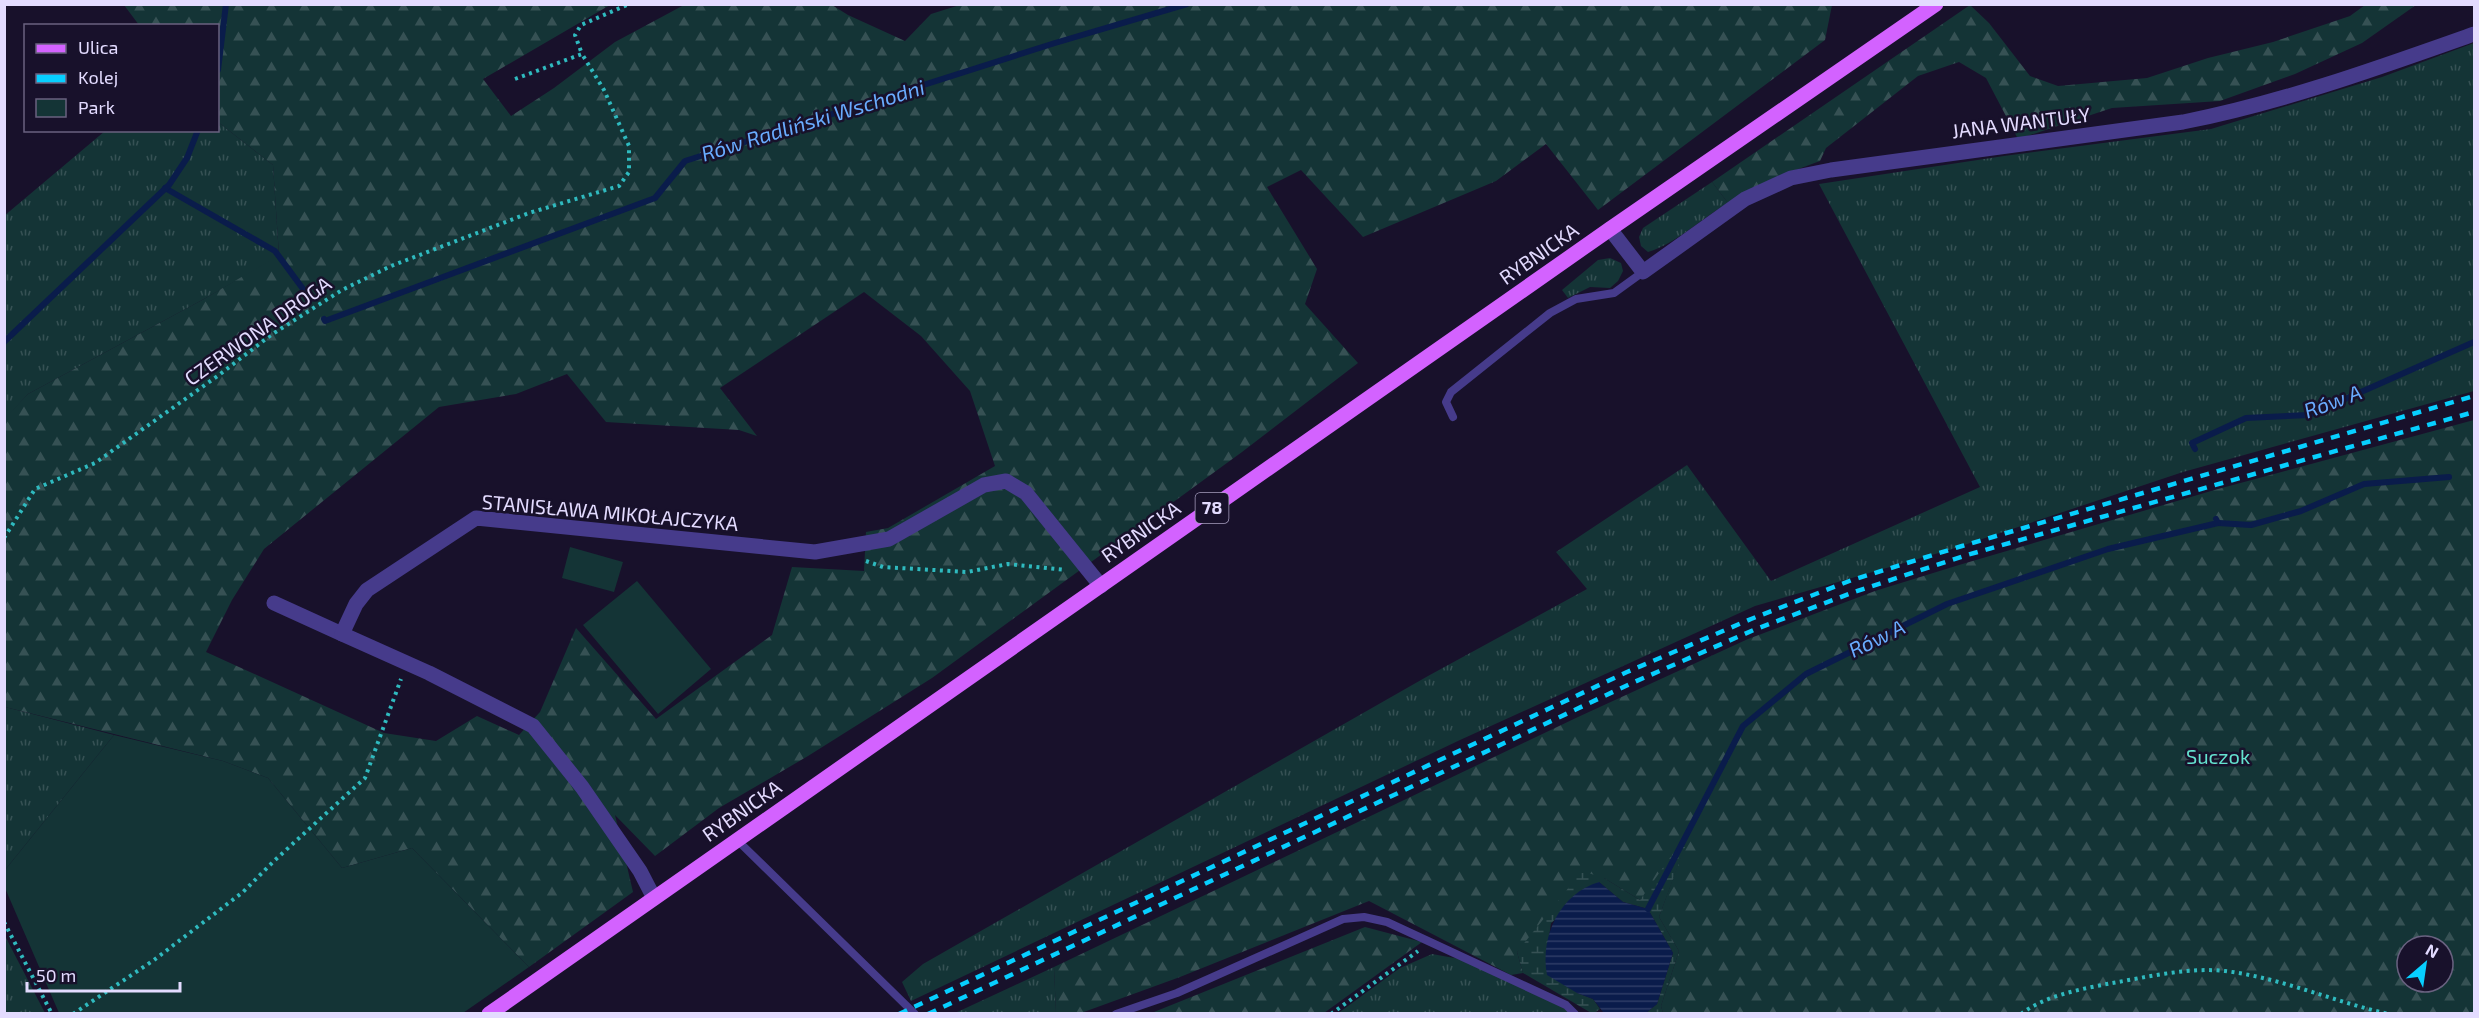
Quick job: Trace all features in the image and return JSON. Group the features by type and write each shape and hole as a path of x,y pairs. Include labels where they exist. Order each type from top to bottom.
{"main road":[{"name":"RYBNICKA","path":"489,1014 1610,229 1936,4"}],"street":[{"name":"JANA WANTUŁY","path":"1643,272 1745,200 1791,178 1831,170 2183,122 2236,112 2352,78 2475,34"},
{"path":"1610,229 1643,272"},
{"name":"STANISŁAWA MIKOŁAJCZYKA","path":"342,634 356,604 367,590 476,519 815,552 889,539 984,485 1006,482 1026,493 1101,586"},
{"path":"274,603 407,663 533,726 582,787 640,871 654,898"}],"lane":[{"path":"1453,417 1446,402 1451,392 1550,313 1576,299 1614,293 1643,272"},
{"path":"737,840 915,1014"},
{"path":"1116,1014 1177,993 1343,919 1364,917 1388,922 1566,1005 1575,1014"}],"path":[{"path":"515,79 582,54 575,35 582,25 629,4"},
{"name":"CZERWONA DROGA","path":"4,538 35,489 96,462 219,375 271,335 342,290 391,266 529,213 619,186 629,172 629,146 604,90 582,54"},
{"path":"862,560 883,567 967,572 1008,564 1065,569 1071,572"},
{"path":"72,1014 154,960 243,892 274,860 365,778 407,663"},
{"path":"4,922 52,1014"},
{"path":"1331,1014 1420,950"},
{"path":"2021,1014 2028,1008 2079,989 2186,971 2224,971 2264,978 2389,1014"}],"green space":[{"path":"963,4 1832,5 1825,40 1598,210 1546,144 1496,181 1363,237 1301,170 1267,187 1317,269 1305,304 1358,363 1242,452 932,678 808,756 719,808 655,856 615,815 633,892 529,967 412,848 342,868 268,778 223,761 5,707 4,419 28,394 204,299 279,255 273,165 219,123 219,24 138,24 124,5 610,5 483,79 511,116 554,88 615,42 684,5 832,5 848,15 905,41 931,14","holes":["864,292 921,336 970,391 995,466 888,528 866,532 864,571 792,567 772,635 656,719 576,628 540,712 519,735 477,716 436,741 384,733 206,652 232,600 264,549 439,407 516,394 567,374 606,422 739,430 757,436 720,388"]},
{"path":"1970,5 1989,23 2030,76 2058,86 2147,78 2208,58 2273,42 2350,16 2365,5 2416,5 2362,43 2295,74 2220,101 2112,108 2018,139 1986,78 1959,62 1918,76 1826,148 1820,161 1793,171 1728,203 1712,182"},
{"path":"2474,43 2474,391 2183,472 1949,550 1755,606 1460,740 911,1001 902,982 923,964 1428,676 1587,589 1556,552 1687,465 1771,581 1980,487 1819,184 2004,156 2211,129 2382,77"},
{"path":"219,123 273,165 279,256 28,394 5,419 4,216 104,132 219,132"},
{"path":"1712,182 1728,203 1659,248 1648,252 1641,246 1639,237 1643,228"},
{"path":"1610,258 1621,263 1623,271 1618,281 1610,288 1590,287 1568,298 1562,290 1598,260"},
{"name":"Suczok","path":"2474,420 2474,1013 1663,1013 1661,1006 1679,951 1659,917 1684,848 1640,900 1604,878 1517,952 1523,973 1511,975 1369,901 1180,977 1081,1013 1056,1013 1054,967 1578,717 1748,639 1875,591 2218,489"},
{"path":"570,547 623,562 614,592 562,578"},
{"path":"637,581 711,669 658,714 583,625"},
{"path":"5,707 114,735 5,870"},
{"path":"114,735 223,761 268,778 342,868 412,848 529,967 463,1013 59,1013 5,888 5,870"},
{"path":"1679,845 1685,847 1659,917 1679,951 1661,1006 1663,1013 1646,1013 1657,1004 1673,953 1648,909 1623,902 1599,882 1551,923 1549,937 1577,993 1593,999 1600,1009 1593,1014 1523,973 1517,952 1582,871 1604,878 1640,900"},
{"path":"1365,927 1422,942 1324,1013 1149,1014"},
{"path":"5,936 45,1013 5,1013"},
{"path":"1432,954 1471,961 1575,1014 1337,1014 1400,968"},
{"path":"1054,967 1056,1013 953,1014"}],"water":[{"path":"1599,882 1623,902 1648,909 1673,953 1657,1004 1646,1013 1603,1012 1593,999 1577,993 1547,975 1547,945 1556,918 1573,896"}],"waterway":[{"path":"219,62 226,4"},
{"name":"Rów Radliński Wschodni","path":"324,319 325,321 655,198 685,161 1055,43 1187,4"},
{"name":"Rów Radliński Wschodni","path":"4,342 169,185 187,158 197,132"},
{"name":"Rów Radliński Wschodni","path":"165,188 275,251 306,293"},
{"name":"Rów A","path":"2195,449 2192,443 2246,418 2309,415 2474,342"},
{"path":"2218,523 2251,525 2301,511 2364,484 2449,477"},
{"name":"Rów A","path":"1648,909 1743,726 1806,674 1947,604 2108,549 2218,523 2216,519"}],"railway":[{"path":"899,1014 1627,672 1751,619 1852,580 1962,546 2474,396"},
{"path":"928,1014 1632,683 1756,629 1854,592 1967,555 2474,412"}]}
